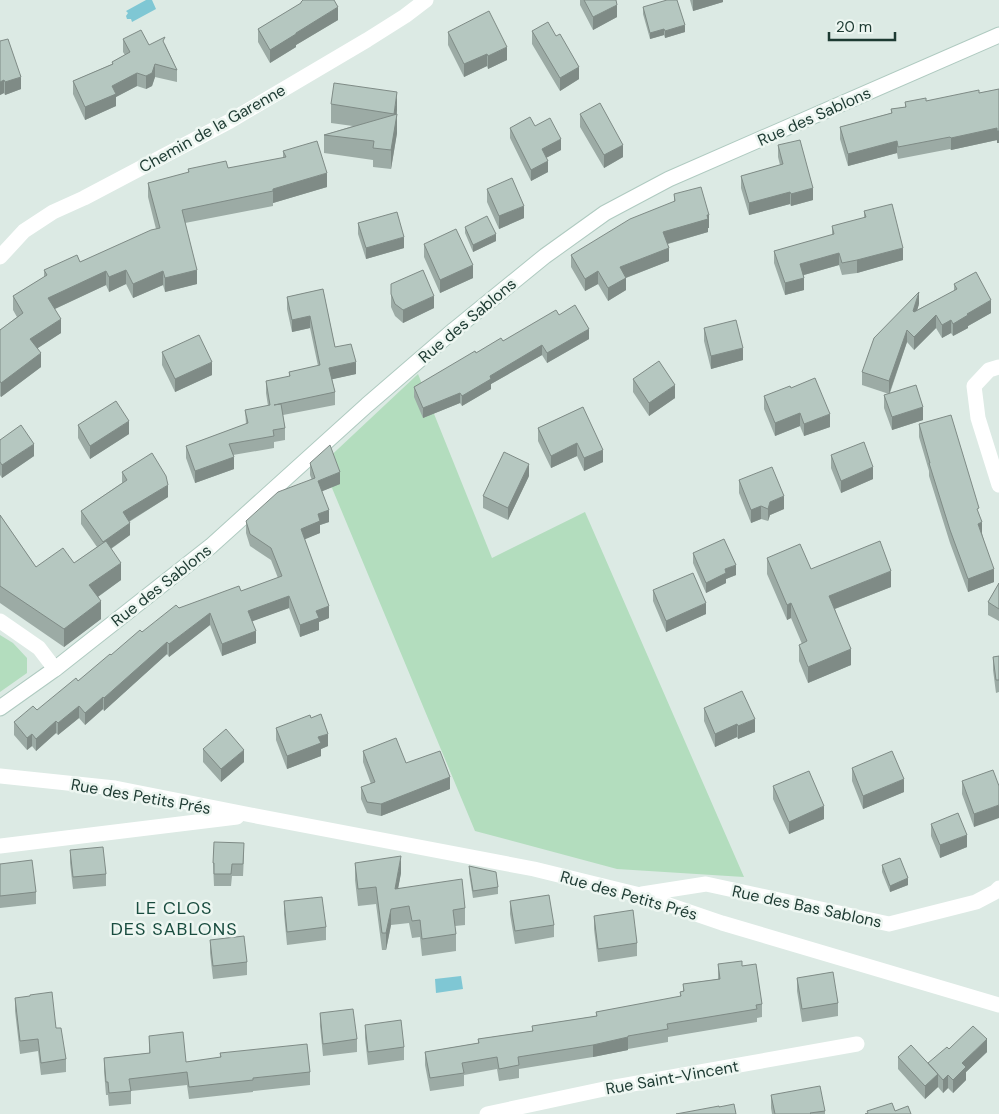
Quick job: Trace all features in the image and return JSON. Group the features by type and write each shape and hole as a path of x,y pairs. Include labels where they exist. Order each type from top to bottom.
{"street":[{"name":"Chemin de la Garenne","path":"0,257 24,231 53,212 84,198 230,120 367,40 426,0"},
{"name":"Rue des Sablons","path":"0,708 55,669 211,546 374,399 454,330 544,256 605,213 669,179 999,35"},
{"path":"999,367 989,370 974,386 978,418 999,485"},
{"path":"0,621 39,648 55,669"},
{"name":"Rue des Petits Prés","path":"0,776 115,788 534,869 640,895 722,923 999,1005"},
{"name":"Rue des Petits Prés","path":"0,846 251,815"},
{"name":"Rue des Bas Sablons","path":"640,895 706,884 888,924 976,902 999,888"},
{"name":"Rue Saint-Vincent","path":"487,1114 604,1089 857,1044"}],"green space":[{"path":"418,374 492,558 585,512 744,877 617,869 475,831 322,464"},
{"path":"0,635 13,643 27,658 27,673 0,692"}],"water":[{"path":"146,0 152,0 156,9 132,22 131,19 127,19 128,13 126,11"},
{"path":"461,976 463,989 436,993 435,979"}],"building":[{"path":"303,0 334,0 338,7 270,50 258,29"},
{"path":"584,0 616,0 617,5 593,17"},
{"path":"667,0 677,0 685,25 650,33 643,7"},
{"path":"489,11 507,47 464,64 448,32"},
{"path":"548,22 556,36 560,34 579,67 560,78 532,31"},
{"path":"141,30 149,45 165,37 163,41 177,70 155,64 152,73 146,76 137,73 112,86 116,94 85,107 73,81 113,64 112,62 130,52 123,39"},
{"path":"8,39 21,77 0,82 0,41"},
{"path":"334,83 397,92 394,114 331,104"},
{"path":"999,89 999,131 997,131 997,128 898,147 897,141 848,154 840,127 892,113 891,109 906,107 905,102 926,98 926,101 979,90 979,93"},
{"path":"600,103 623,145 604,155 580,114"},
{"path":"397,114 391,150 373,148 374,141 324,135"},
{"path":"530,117 535,126 550,118 561,139 542,149 548,161 531,170 510,128"},
{"path":"800,140 813,188 749,203 741,176 783,164 778,145"},
{"path":"317,141 327,173 273,189 273,191 182,210 197,270 165,278 163,271 133,284 126,270 109,277 106,271 48,298 61,319 30,339 41,353 1,383 0,330 23,313 13,296 47,275 44,270 77,255 80,262 151,230 160,228 148,183 189,172 188,169 226,161 228,168 286,157 283,151"},
{"path":"512,178 524,206 499,216 487,189"},
{"path":"701,187 709,215 707,215 708,219 663,232 669,248 620,267 626,278 608,288 598,271 585,279 571,255 630,219 675,201 674,194"},
{"path":"892,204 903,248 842,263 839,253 800,264 804,278 785,283 774,251 834,234 832,226 866,217 864,211"},
{"path":"397,212 404,237 366,248 358,223"},
{"path":"487,216 496,234 473,245 465,227"},
{"path":"456,229 473,265 440,280 424,244"},
{"path":"423,270 434,296 403,310 395,304 391,294 391,284"},
{"path":"976,272 991,300 953,324 951,320 942,325 936,315 914,337 907,330 889,381 862,372 874,338 919,292 914,312 957,289 954,284"},
{"path":"323,289 335,347 351,344 356,362 329,368 335,392 274,405 281,404 285,428 273,430 274,436 229,444 234,457 195,471 186,446 248,423 245,410 270,405 266,381 290,376 289,372 320,365 310,316 292,320 287,297"},
{"path":"575,305 589,329 547,353 542,345 490,376 491,379 462,396 460,393 423,408 414,387 475,351 476,353 501,338 503,341 556,310 559,315"},
{"path":"736,320 743,348 711,356 704,328"},
{"path":"199,335 212,362 175,379 162,352"},
{"path":"659,361 675,385 649,403 633,379"},
{"path":"815,378 830,414 804,424 800,413 775,423 764,396"},
{"path":"916,385 923,407 892,417 884,395"},
{"path":"116,401 129,421 90,446 78,425"},
{"path":"583,407 603,450 584,458 577,443 551,456 538,428"},
{"path":"951,415 979,508 977,509 982,522 978,524 994,569 968,579 950,530 919,424"},
{"path":"21,425 34,444 2,465 0,462 0,440"},
{"path":"864,442 873,467 841,481 831,455"},
{"path":"330,445 340,472 318,481 329,510 318,514 320,521 301,529 329,606 316,611 319,618 300,625 289,596 248,611 256,631 222,644 210,613 169,644 167,642 85,713 79,706 58,723 56,721 36,739 32,734 27,738 14,722 33,706 37,710 76,678 78,681 140,630 142,632 176,605 179,608 239,586 241,591 282,576 271,548 250,534 246,521 278,492 315,478 310,463"},
{"path":"504,452 529,464 508,508 483,496"},
{"path":"152,453 166,476 168,485 123,512 130,523 103,542 81,511 127,480 122,472"},
{"path":"772,467 784,496 770,502 768,509 761,506 751,510 739,480"},
{"path":"0,515 36,567 63,548 74,563 106,541 121,563 89,585 101,601 64,629 0,586"},
{"path":"724,539 736,565 725,569 726,573 706,583 693,553"},
{"path":"880,541 891,571 829,596 851,649 808,667 799,645 807,641 791,603 787,605 767,558 800,544 811,569"},
{"path":"693,573 706,603 666,621 653,590"},
{"path":"999,583 999,609 988,602"},
{"path":"999,656 999,680 996,680 993,657"},
{"path":"742,691 755,719 738,726 737,724 715,734 704,708"},
{"path":"321,714 328,734 318,737 321,743 287,756 276,728 310,715 311,718"},
{"path":"226,729 244,750 221,769 203,749"},
{"path":"396,738 406,763 440,751 450,777 381,804 367,802 361,787 375,782 363,751"},
{"path":"892,751 904,779 863,796 852,768"},
{"path":"993,770 999,786 999,805 974,814 962,781"},
{"path":"809,771 824,806 789,822 773,786"},
{"path":"958,813 967,835 940,845 931,824"},
{"path":"214,842 244,843 243,864 232,864 231,874 214,874"},
{"path":"103,847 106,874 73,877 70,850"},
{"path":"401,856 395,889 462,879 465,908 453,910 456,934 422,939 420,920 412,921 409,906 391,909 386,933 382,933 376,887 358,889 355,863"},
{"path":"900,858 908,878 890,886 882,865"},
{"path":"32,860 36,892 0,896 0,864"},
{"path":"469,866 496,872 498,887 473,891"},
{"path":"549,895 554,925 515,931 510,901"},
{"path":"322,897 326,927 287,932 284,901"},
{"path":"633,910 637,943 598,949 594,916"},
{"path":"244,936 247,962 213,966 210,940"},
{"path":"742,961 742,966 756,964 762,1004 756,1005 757,1009 667,1024 668,1029 593,1045 518,1057 519,1065 499,1069 497,1057 462,1063 464,1073 430,1078 425,1052 479,1043 478,1039 533,1031 532,1026 597,1016 596,1012 681,996 680,992 684,991 683,984 720,979 718,964"},
{"path":"833,972 838,1003 802,1009 797,978"},
{"path":"52,992 56,1028 61,1028 66,1059 41,1063 38,1039 20,1041 15,998"},
{"path":"353,1009 357,1039 323,1044 320,1013"},
{"path":"401,1020 404,1047 368,1052 365,1025"},
{"path":"973,1026 987,1039 962,1063 966,1067 953,1080 948,1075 943,1080 928,1063 947,1047 949,1049"},
{"path":"183,1032 186,1062 221,1057 220,1053 307,1044 310,1072 189,1087 187,1072 129,1079 131,1091 109,1093 104,1058 150,1053 149,1036"},
{"path":"911,1045 938,1074 925,1086 898,1057"},
{"path":"820,1086 825,1111 811,1114 775,1114 771,1095"},
{"path":"892,1103 895,1111 908,1106 911,1114 865,1114 868,1113 867,1111"},
{"path":"734,1104 736,1114 676,1114 719,1106"}],"district":[{"name":"LE CLOS DES SABLONS","path":"174,918"}]}
